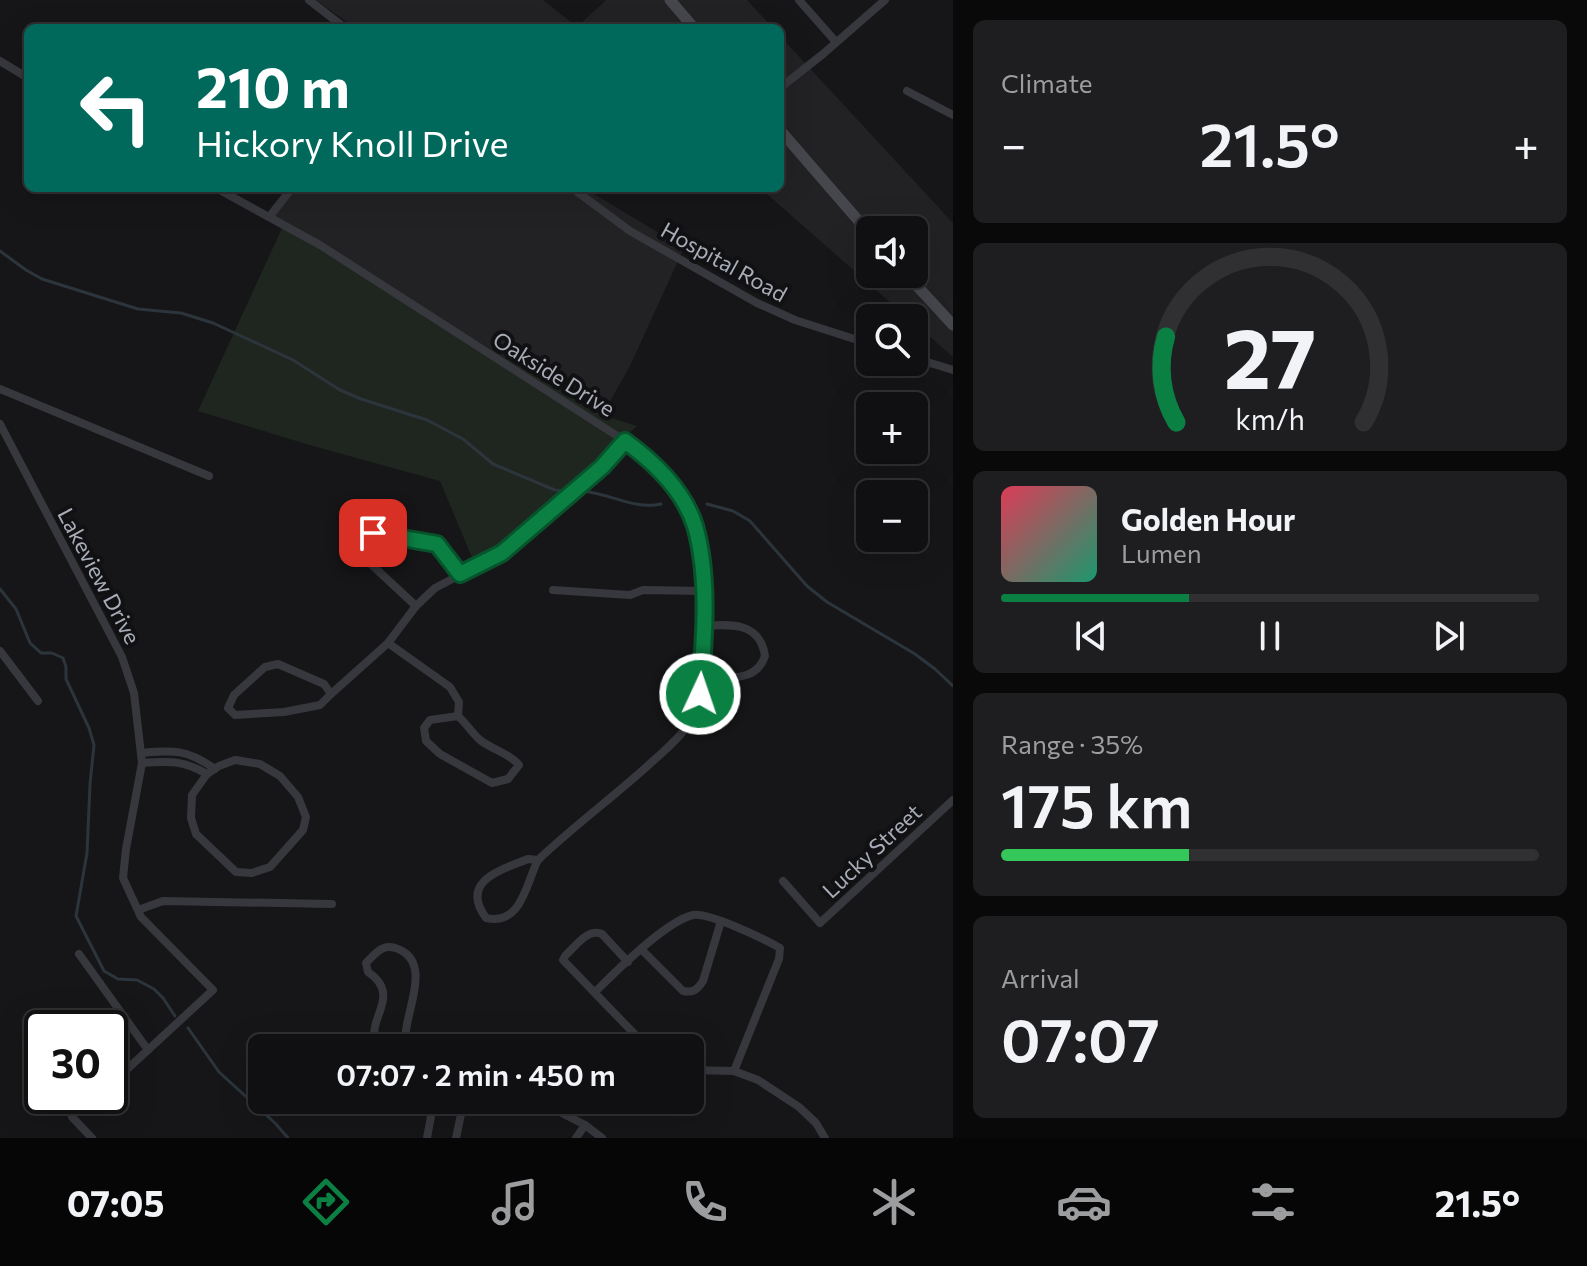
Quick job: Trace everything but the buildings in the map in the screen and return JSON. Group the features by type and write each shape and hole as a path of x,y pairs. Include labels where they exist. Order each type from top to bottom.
{"main road":[{"path":"670,0 691,24"},
{"path":"784,135 856,218"},
{"path":"919,288 953,325"}],"street":[{"path":"309,0 340,24"},
{"path":"799,0 836,42"},
{"path":"784,85 885,0"},
{"path":"0,61 24,76"},
{"path":"907,91 953,115"},
{"name":"Oakside Drive","path":"223,192 386,285 625,441 660,470 688,511 701,555 703,591 702,676 696,711 678,738 538,860 524,896 511,914 492,920 486,918 477,903 476,893 486,880 528,859 538,860"},
{"path":"270,216 289,192"},
{"name":"Hospital Road","path":"577,192 630,231 757,303 795,320 856,340"},
{"path":"928,362 953,370"},
{"path":"0,389 209,476"},
{"name":"Lakeview Drive","path":"0,424 122,657 134,693 142,758 123,878 141,917 213,990 148,1050"},
{"path":"331,694 324,684 278,664 265,667 234,695 228,708 235,715 284,712 320,705 388,643 416,606 439,584 502,553 602,467 625,441"},
{"path":"416,606 360,554 356,545 362,536 373,533 437,544 460,574"},
{"path":"553,590 630,595 643,590 703,591"},
{"path":"702,676 740,677 750,674 757,670 765,656 761,640 748,629 704,626"},
{"path":"388,643 450,687 459,702 458,716 476,737 513,757 519,765 508,779 492,783 440,754 426,741 424,728 430,720 458,716"},
{"path":"0,651 38,701"},
{"path":"142,758 170,751 187,753 200,758 211,771"},
{"path":"235,760 260,764 280,776 298,797 306,817 303,830 270,867 252,873 236,872 196,834 191,818 192,795 211,771 235,760"},
{"name":"Lucky Street","path":"783,881 820,923 953,800"},
{"path":"138,910 163,901 332,904"},
{"path":"595,992 671,925 694,914 721,921 780,948 779,959 734,1071"},
{"path":"642,950 683,991 691,992 703,981 721,921"},
{"path":"628,962 602,934 590,932 563,960 635,1034"},
{"path":"374,1034 383,1002 383,987 368,972 366,963 376,951 391,947 408,956 417,977 406,1034"},
{"path":"79,954 148,1050 128,1068"},
{"path":"704,1070 734,1071 758,1080 799,1107 816,1123 825,1138"},
{"path":"71,1114 92,1138"},
{"path":"427,1138 431,1114"},
{"path":"456,1138 461,1114"},
{"path":"564,1114 602,1138"},
{"path":"576,1138 585,1125"}],"shaded area":[{"path":"316,0 543,0 573,24 349,24"},
{"path":"606,0 747,0 769,24 580,24"},
{"path":"784,40 953,223 953,357 928,335 928,304 892,304 874,288 928,288 928,216 856,216 856,272 765,192 784,192"},
{"path":"284,192 591,192 684,248 629,368 602,415 266,216"},
{"path":"283,226 602,415 637,426 476,567 440,481 198,411"}],"waterway":[{"path":"0,251 42,279 138,309 181,313 213,323 293,360 340,390 427,420 463,439 493,464 555,490 565,491"},
{"path":"582,491 641,505 661,504"},
{"path":"707,504 733,511 750,521 807,586 827,602 915,654 953,686"},
{"path":"0,589 16,609 30,643 41,653 52,653 63,658 66,679 94,745 87,853 76,916 104,971 118,979 137,980 154,989 175,1016"},
{"path":"188,1028 219,1072 288,1138"}],"route":[{"path":"373,533 437,544 460,574 502,553 602,467 625,441 660,470 694,525 701,555 703,591 700,694"}]}
